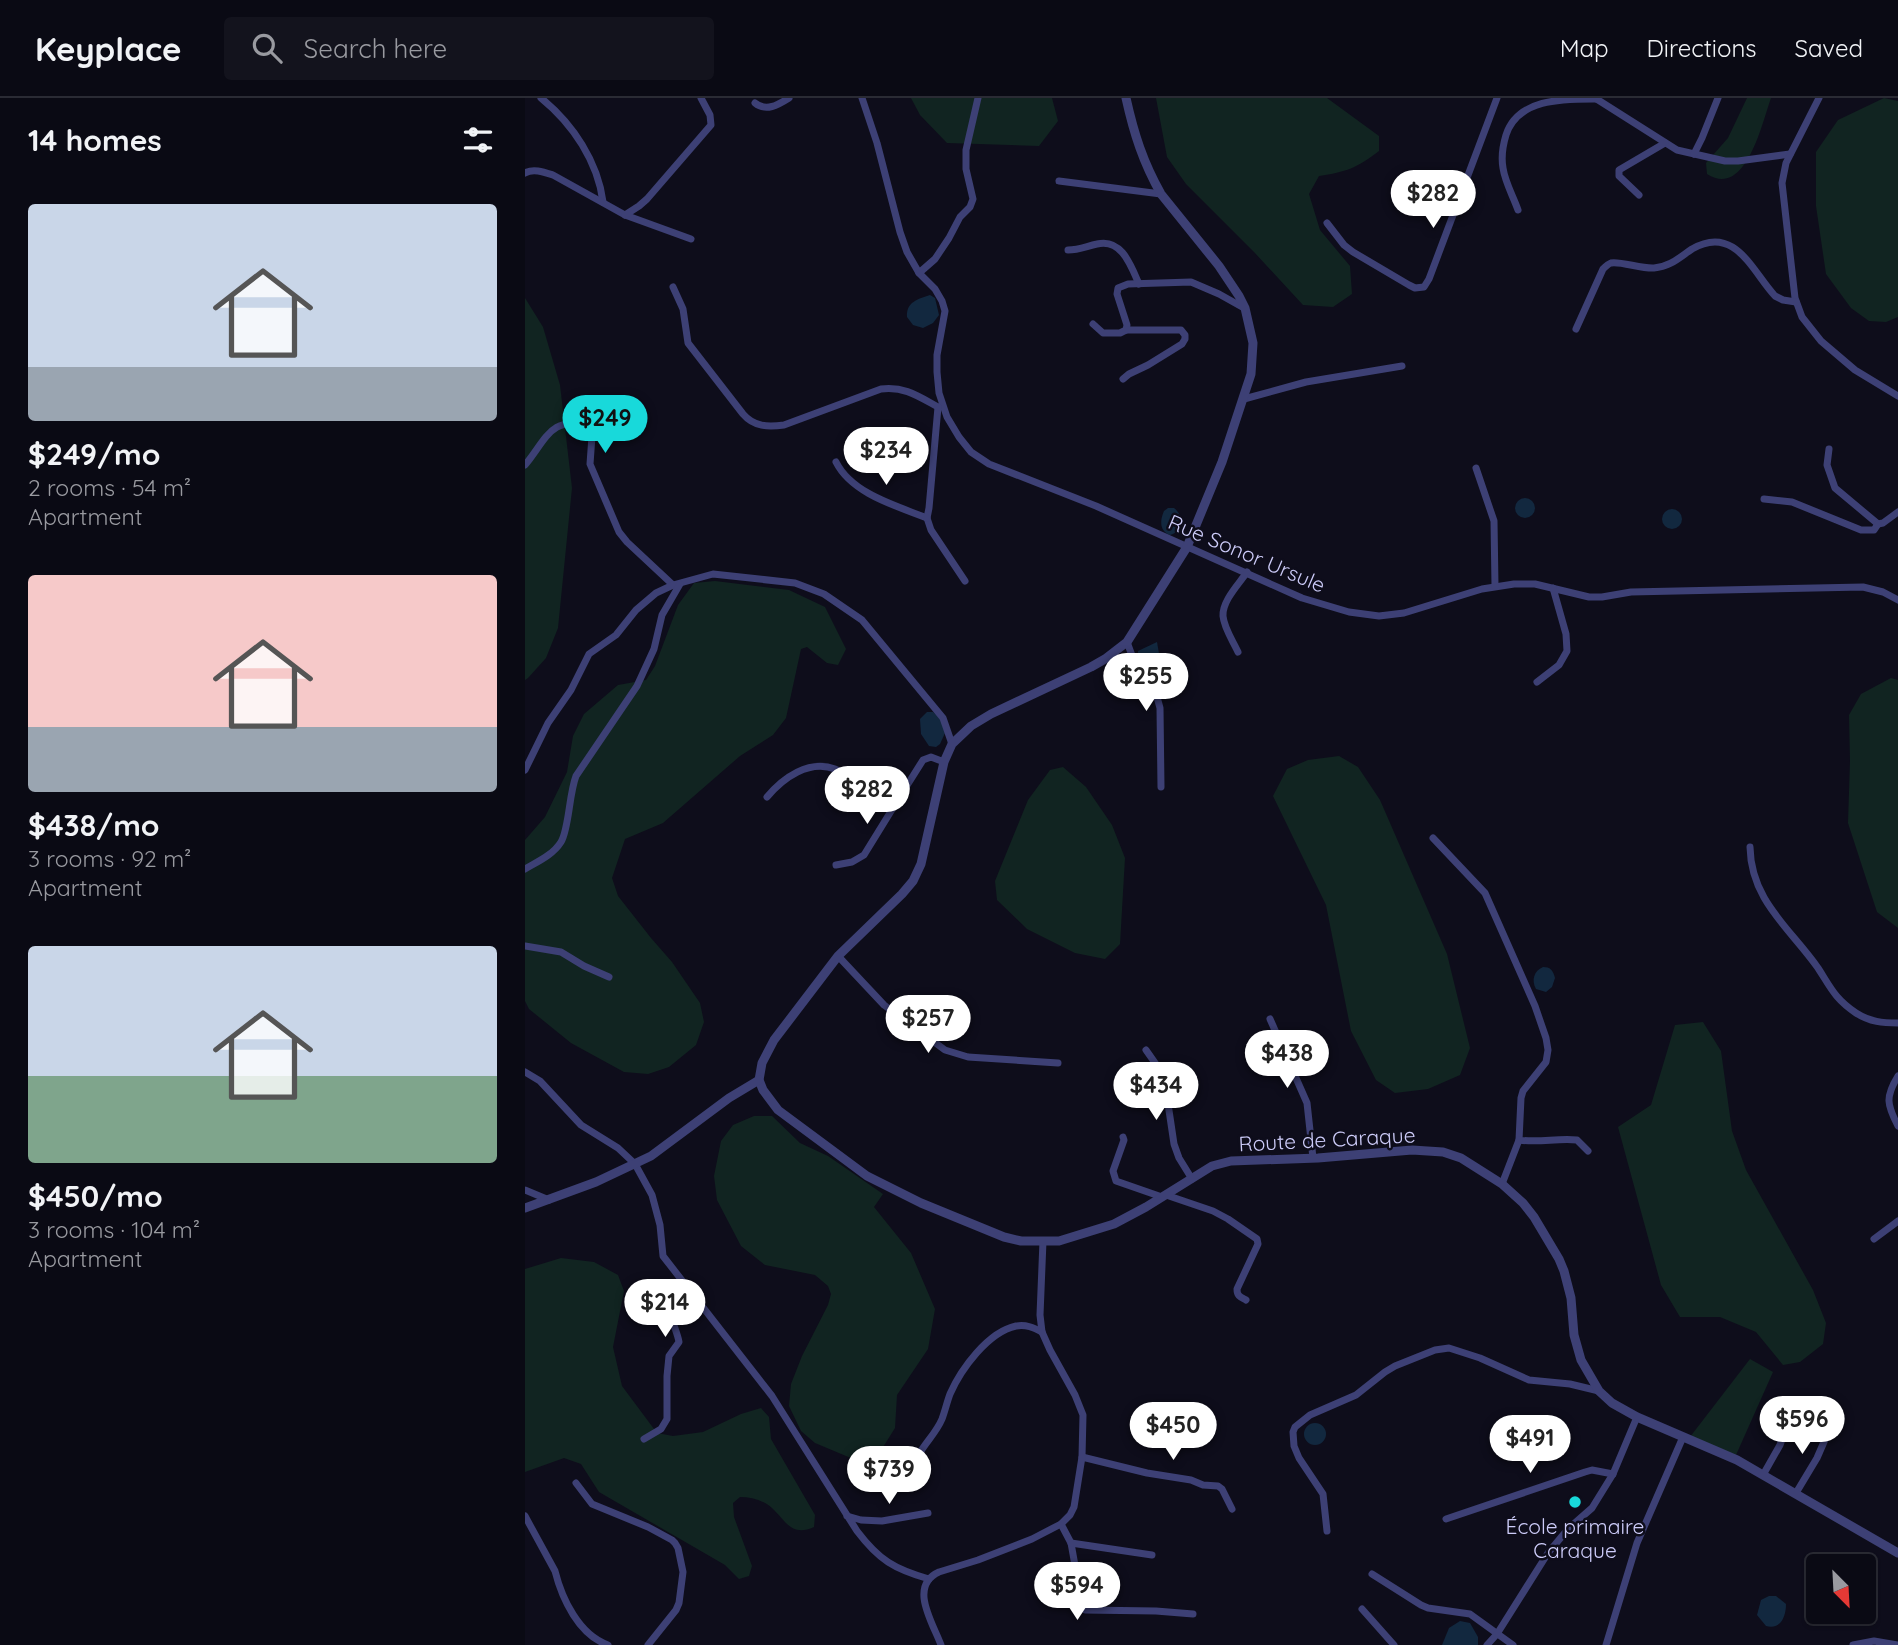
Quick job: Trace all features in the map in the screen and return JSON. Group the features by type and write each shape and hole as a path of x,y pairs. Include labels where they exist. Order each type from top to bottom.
{"street":[{"path":"541,98 557,112 576,136 597,174 603,202"},
{"path":"625,215 639,206 711,125 710,115 701,98"},
{"path":"755,103 760,108 768,108 789,98"},
{"name":"Rue Sonor Ursule","path":"862,98 907,252 919,273 935,289 945,311 937,355 940,406 958,437 971,452 989,464 1096,506 1311,601 1364,615 1404,612 1495,586 1525,584 1589,597 1631,592 1863,587 1898,600"},
{"path":"919,273 935,259 973,199 966,150 978,98"},
{"path":"525,1208 596,1182 635,1164 663,1148 729,1098 759,1080 762,1063 774,1040 838,956 913,881 924,851 944,762 952,744 971,726 991,714 1091,667 1127,642 1187,547 1222,462 1244,399 1251,374 1253,343 1245,308 1219,266 1161,194 1139,148 1126,98"},
{"path":"1327,223 1353,252 1409,285 1424,287 1459,203 1497,98"},
{"path":"1518,209 1502,164 1503,145 1510,124 1517,115 1531,106 1562,99 1595,98 1677,150 1694,155 1732,161 1790,154"},
{"path":"1694,155 1718,98"},
{"path":"1819,98 1786,163 1782,183 1796,302 1802,317 1825,345 1855,370 1898,396"},
{"path":"1639,195 1619,176 1619,170 1665,143"},
{"path":"525,173 541,171 553,175 625,215 691,239"},
{"path":"1059,181 1161,194"},
{"path":"1576,329 1607,265 1612,263 1636,267 1664,267 1694,248 1716,242 1737,248 1775,296 1796,302"},
{"path":"1068,250 1099,243 1113,245 1127,258 1139,284"},
{"path":"1126,330 1127,325 1117,294 1122,285 1191,282 1245,308"},
{"path":"673,288 683,309 688,343 748,420 758,425 784,425 881,389 894,387 940,406 927,518 931,530 965,581"},
{"path":"1093,324 1103,333 1120,333 1126,330 1181,330 1185,335 1182,344 1123,379"},
{"path":"1244,399 1306,382 1402,366"},
{"path":"525,465 558,425 571,423 590,427 593,436 590,464 619,532 627,542 677,584"},
{"path":"1829,449 1827,465 1835,488 1878,524"},
{"path":"836,462 844,475 870,494 897,508 927,518"},
{"path":"1476,468 1494,521 1495,586"},
{"path":"1764,499 1792,502 1861,530 1874,530 1878,524 1898,513"},
{"path":"1238,652 1224,621 1223,612 1247,572"},
{"path":"525,770 548,723 571,690 589,654 616,635 636,610 656,593 677,584 713,575 795,583 824,594 862,620 943,718 952,744"},
{"path":"525,869 545,857 563,840 572,785 576,776 636,686 654,649 662,615 677,584"},
{"path":"1537,682 1559,665 1567,651 1566,634 1553,589"},
{"path":"1127,642 1137,669 1157,697 1160,708 1161,787"},
{"path":"836,865 852,862 864,855 923,760 931,757 944,762"},
{"path":"767,797 784,779 807,769 824,766 887,796 901,795"},
{"path":"1433,838 1485,893 1535,1006 1546,1038 1546,1062 1523,1091 1519,1140 1501,1184"},
{"path":"1750,847 1753,874 1763,895 1783,926 1818,968 1833,993 1856,1013 1872,1021 1898,1023"},
{"path":"525,946 561,952 609,977"},
{"path":"838,956 884,1004 945,1050 968,1057 1058,1063"},
{"path":"1271,1019 1307,1103 1313,1158"},
{"path":"1146,1051 1160,1070 1174,1144 1192,1179"},
{"path":"525,1072 540,1081 581,1125 618,1148 635,1164 652,1195 660,1226 663,1256 772,1396 847,1516 878,1556 906,1572 929,1579"},
{"path":"1898,1076 1890,1088 1888,1100 1898,1126"},
{"name":"Route de Caraque","path":"759,1080 778,1110 867,1176 921,1203 1004,1237 1021,1241 1059,1241 1114,1224 1212,1166 1231,1161 1412,1150 1443,1152 1461,1158 1501,1184 1523,1203 1559,1259 1569,1286 1574,1335 1581,1360 1599,1391 1618,1408 1737,1460 1898,1553"},
{"path":"1123,1137 1113,1171 1116,1181 1213,1211 1257,1239 1258,1244 1237,1289 1237,1293 1246,1300"},
{"path":"1519,1140 1577,1140 1588,1151"},
{"path":"525,1190 549,1200"},
{"path":"1874,1239 1898,1221"},
{"path":"941,1645 923,1598 924,1587 929,1579 939,1572 1012,1547 1061,1524 1070,1516 1074,1507 1082,1457 1083,1415 1042,1332 1040,1315 1043,1241"},
{"path":"644,1439 661,1429 667,1419 669,1356 679,1342 668,1306 671,1298 685,1284"},
{"path":"910,1475 921,1451 941,1421 957,1380 974,1356 987,1343 1010,1328 1026,1326 1042,1332"},
{"path":"1327,1531 1323,1494 1299,1458 1294,1446 1295,1427 1310,1415 1356,1395 1395,1366 1435,1350 1449,1348 1480,1358 1529,1380 1570,1384 1599,1391"},
{"path":"1763,1475 1780,1445 1793,1408"},
{"path":"1487,1645 1497,1634 1548,1553 1568,1530 1593,1508 1613,1474 1637,1417"},
{"path":"1796,1493 1817,1458 1830,1428"},
{"path":"1606,1645 1637,1543 1683,1437"},
{"path":"1082,1457 1147,1473 1191,1480 1203,1485 1218,1486 1232,1509"},
{"path":"1446,1519 1592,1470 1613,1474"},
{"path":"576,1483 592,1504 648,1527 672,1540 678,1548 683,1572 679,1604 648,1645"},
{"path":"847,1516 882,1521 929,1513"},
{"path":"525,1516 574,1615 588,1633 608,1645"},
{"path":"1061,1524 1071,1543 1085,1610 1193,1614"},
{"path":"1071,1543 1152,1555"},
{"path":"1372,1574 1428,1608 1470,1614 1513,1645"},
{"path":"1361,1609 1394,1645"},
{"path":"1853,1645 1870,1641 1898,1645"}],"green space":[{"path":"911,98 1052,98 1058,121 1039,146 947,143 920,115"},
{"path":"1156,98 1327,98 1379,136 1379,151 1351,168 1319,176 1309,194 1320,230 1350,266 1352,294 1333,307 1303,305 1186,184 1167,157"},
{"path":"1747,98 1771,98 1750,155 1742,168 1732,176 1721,179 1707,174 1706,163 1728,138"},
{"path":"1884,98 1898,101 1898,317 1886,322 1869,321 1851,308 1826,274 1816,206 1816,152 1838,120"},
{"path":"525,298 543,327 560,385 572,488 558,628 546,658 525,680"},
{"path":"715,581 789,590 825,607 846,649 838,665 827,663 807,647 801,649 786,718 773,735 740,756 663,823 625,839 612,878 618,896 672,962 700,1003 704,1022 696,1045 669,1067 648,1074 624,1072 571,1043 529,1009 525,1001 525,840 545,817 567,772 573,736 584,714 618,685 646,680 655,666 678,605 694,583"},
{"path":"1891,678 1898,680 1898,928 1877,912 1848,823 1849,715 1861,694"},
{"path":"1339,756 1358,767 1380,800 1447,954 1470,1048 1460,1075 1428,1089 1395,1093 1376,1080 1351,1031 1326,905 1273,796 1287,769 1308,760"},
{"path":"1063,767 1086,787 1112,825 1125,858 1120,944 1105,959 1075,953 1027,929 997,900 995,881 1028,800 1050,770"},
{"path":"1703,1022 1721,1051 1732,1131 1746,1170 1813,1290 1826,1323 1823,1344 1800,1362 1783,1365 1756,1332 1720,1317 1680,1317 1661,1285 1618,1127 1651,1105 1675,1025"},
{"path":"754,1116 772,1116 800,1143 828,1156 883,1194 874,1207 911,1253 935,1309 928,1349 897,1395 895,1428 880,1452 868,1460 858,1461 815,1443 801,1431 789,1406 791,1384 828,1305 831,1294 828,1286 815,1275 765,1265 741,1246 717,1200 714,1176 721,1141 733,1125"},
{"path":"561,1258 594,1262 618,1275 624,1291 613,1347 622,1386 657,1433 673,1436 703,1432 741,1414 761,1408 769,1417 771,1439 815,1515 814,1527 806,1530 794,1529 765,1503 740,1497 733,1503 734,1517 752,1566 749,1576 739,1579 725,1565 599,1492 581,1464 564,1458 525,1472 525,1269"},
{"path":"1750,1359 1773,1372 1736,1455 1690,1437"}],"water":[{"path":"930,295 935,298 939,315 933,323 923,328 913,325 907,317 908,308 914,302"},
{"path":"1525,498 1532,501 1535,508 1532,515 1525,518 1518,515 1515,508 1518,501"},
{"path":"1174,508 1181,519 1178,530 1170,535 1161,525 1164,511"},
{"path":"1672,509 1679,512 1682,519 1679,526 1672,529 1665,526 1662,519 1665,512"},
{"path":"1157,642 1161,665 1156,669 1146,668 1138,660 1138,651"},
{"path":"927,712 933,712 940,718 945,733 936,747 929,746 921,734 920,719"},
{"path":"1543,967 1551,969 1555,978 1552,987 1546,992 1536,989 1534,982 1536,973"},
{"path":"1315,1423 1323,1426 1326,1434 1323,1442 1315,1445 1307,1442 1304,1434 1307,1426"},
{"path":"1776,1596 1786,1604 1782,1621 1771,1627 1766,1626 1757,1615 1761,1600"},
{"path":"1460,1621 1470,1623 1478,1637 1478,1645 1442,1645 1449,1628"}],"place":[{"name":"École primaire Caraque","path":"1575,1502"}]}
